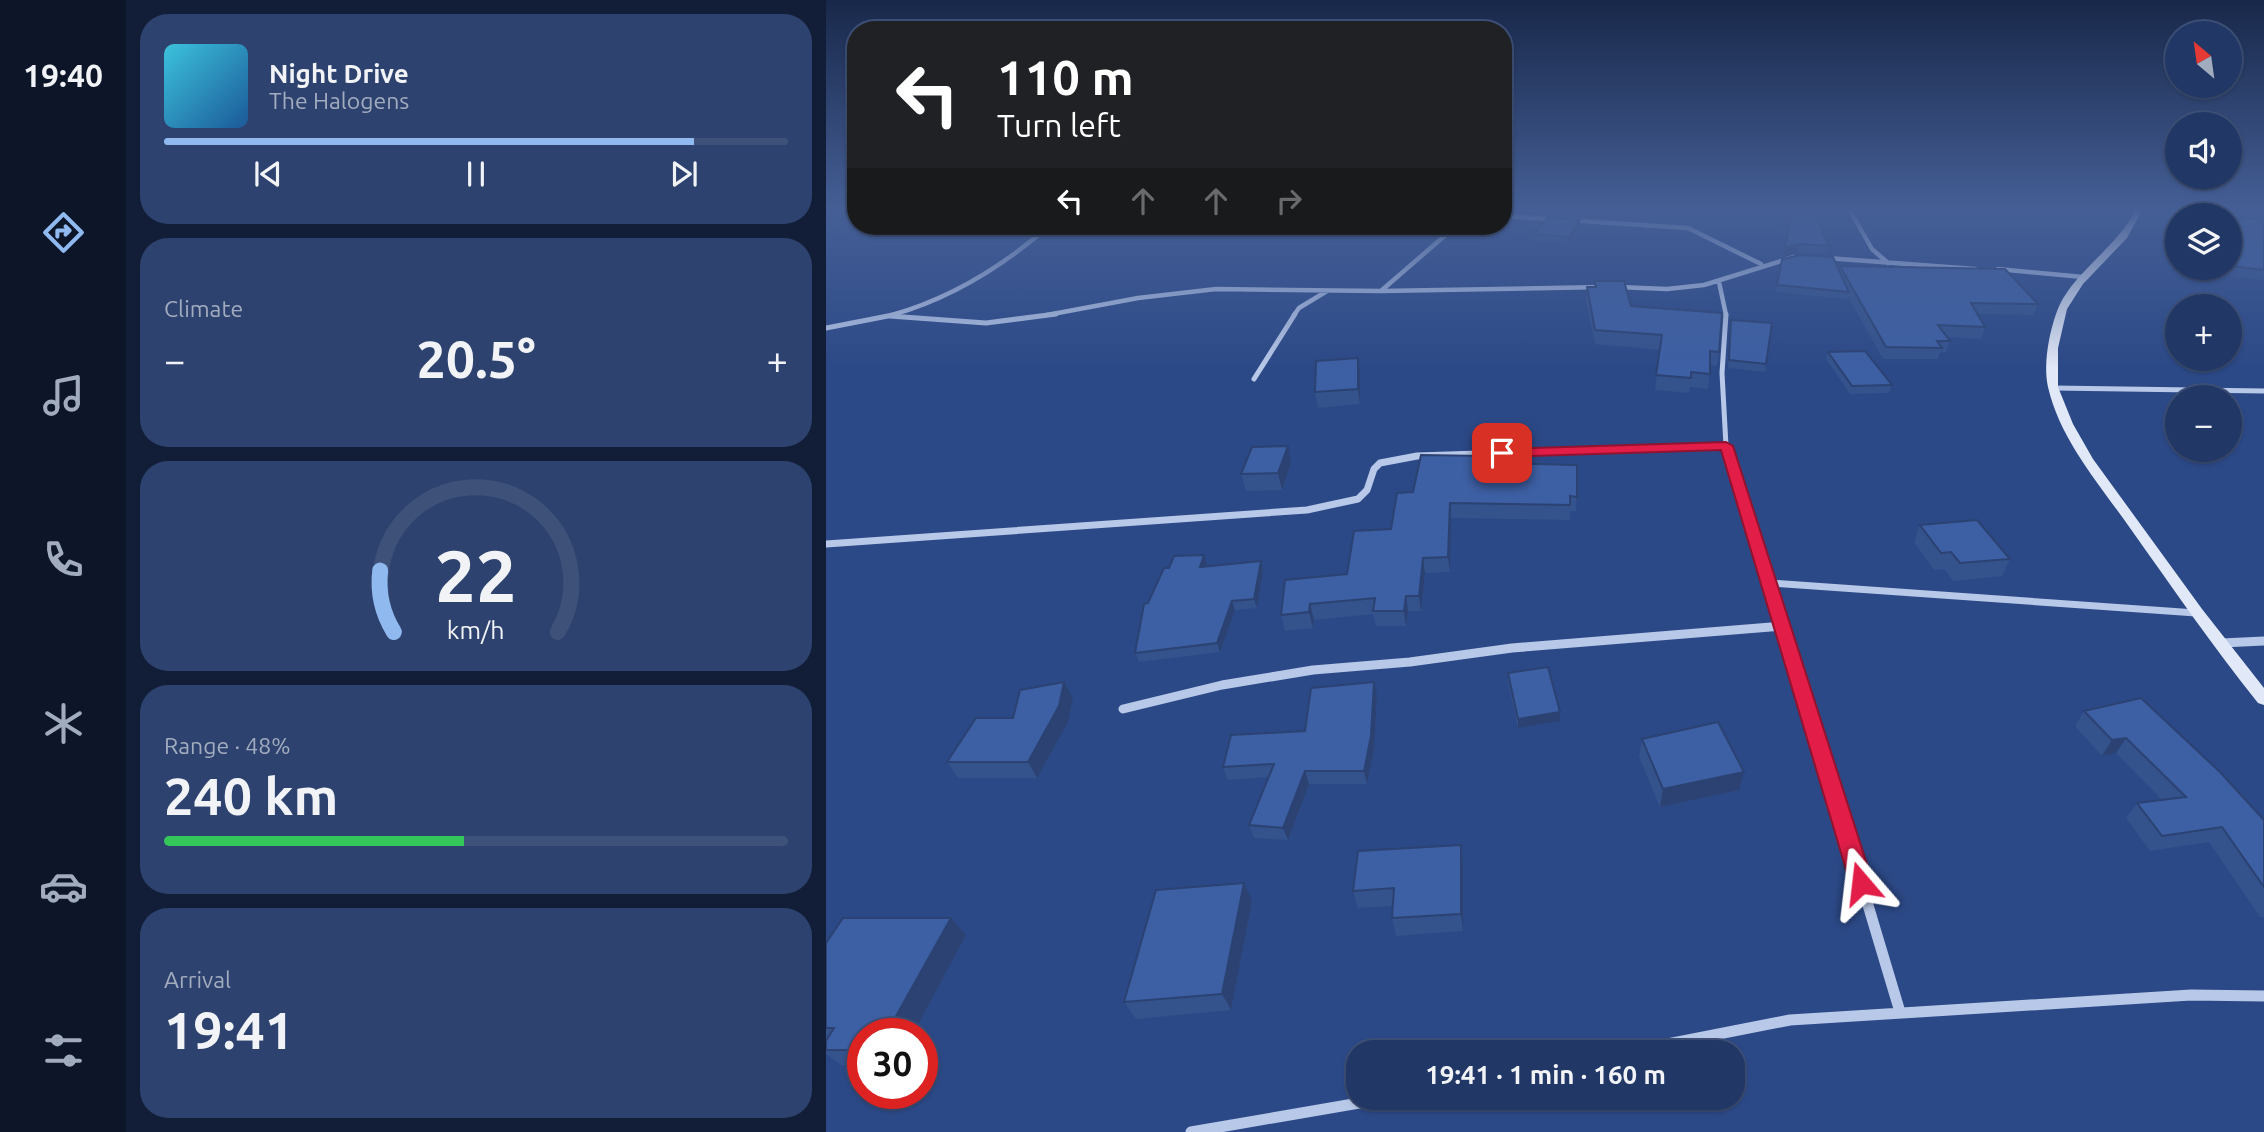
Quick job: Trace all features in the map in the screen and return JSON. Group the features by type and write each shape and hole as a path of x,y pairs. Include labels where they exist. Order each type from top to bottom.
{"street":[{"path":"826,328 890,317 975,283 1005,262"},
{"path":"1381,291 1415,262"},
{"path":"1757,262 1761,264"},
{"path":"890,317 986,323 1023,320 1182,291 1381,291 1568,286 1667,289 1719,282 1772,262"},
{"path":"1872,262 2026,270 2083,277"},
{"path":"2098,262 2083,277 2061,311 2050,374 2053,388 2073,437 2218,643 2264,699"},
{"path":"1719,282 1727,307 1722,373 1726,446 1784,626 1900,1012"},
{"path":"1254,379 1299,308 1331,289"},
{"path":"2053,388 2264,391"},
{"path":"826,544 1307,510 1358,499 1367,490 1374,469 1380,463 1417,456 1726,446"},
{"path":"1770,583 1856,593 2055,601 2196,612"},
{"path":"1123,709 1222,685 1312,670 1410,662 1512,648 1784,626"},
{"path":"2218,643 2264,642"},
{"path":"1689,1040 1790,1020 2191,995 2264,996"},
{"path":"1191,1132 1346,1105"}],"building":[{"path":"1781,262 1835,262 1849,292 1777,285"},
{"path":"2242,262 2264,262 2264,270 2242,267"},
{"path":"1840,266 2005,269 2038,304 1971,303 1985,327 1938,325 1950,341 1937,341 1942,348 1886,347"},
{"path":"1595,281 1624,281 1631,306 1722,313 1719,352 1710,351 1710,374 1691,372 1691,378 1656,375 1662,335 1595,330 1587,287 1596,287"},
{"path":"1731,320 1772,323 1766,364 1729,360"},
{"path":"1865,351 1892,385 1852,386 1828,352"},
{"path":"1358,358 1358,389 1315,392 1316,361"},
{"path":"1288,446 1278,473 1241,474 1252,447"},
{"path":"1421,455 1486,456 1486,463 1577,465 1577,497 1570,496 1570,505 1450,503 1448,557 1423,558 1419,596 1406,596 1404,611 1373,611 1375,598 1310,604 1309,612 1281,615 1285,580 1347,574 1354,531 1391,529 1397,493 1413,492"},
{"path":"1977,520 2010,559 1960,563 1951,552 1941,553 1920,525"},
{"path":"1204,555 1200,567 1261,561 1254,599 1232,601 1217,643 1135,653 1144,604 1148,603 1164,568 1169,568 1174,556"},
{"path":"1548,667 1560,712 1518,719 1508,673"},
{"path":"1064,682 1059,706 1028,762 947,762 976,718 1013,718 1020,690"},
{"path":"1374,682 1371,736 1364,771 1305,771 1283,828 1249,825 1274,764 1223,767 1231,735 1305,731 1311,688"},
{"path":"2141,698 2220,772 2264,820 2264,887 2222,827 2162,836 2137,803 2186,797 2126,738 2112,740 2084,711"},
{"path":"1718,722 1744,772 1663,789 1642,739"},
{"path":"1461,845 1461,914 1392,918 1394,888 1353,891 1358,851"},
{"path":"1244,883 1222,994 1124,1002 1156,890"},
{"path":"843,918 951,918 895,1018 847,1018 847,1050 826,1050 826,1041 834,1028 826,1028 826,943"}],"route":[{"path":"1502,453 1726,446 1784,626 1861,883"}]}
